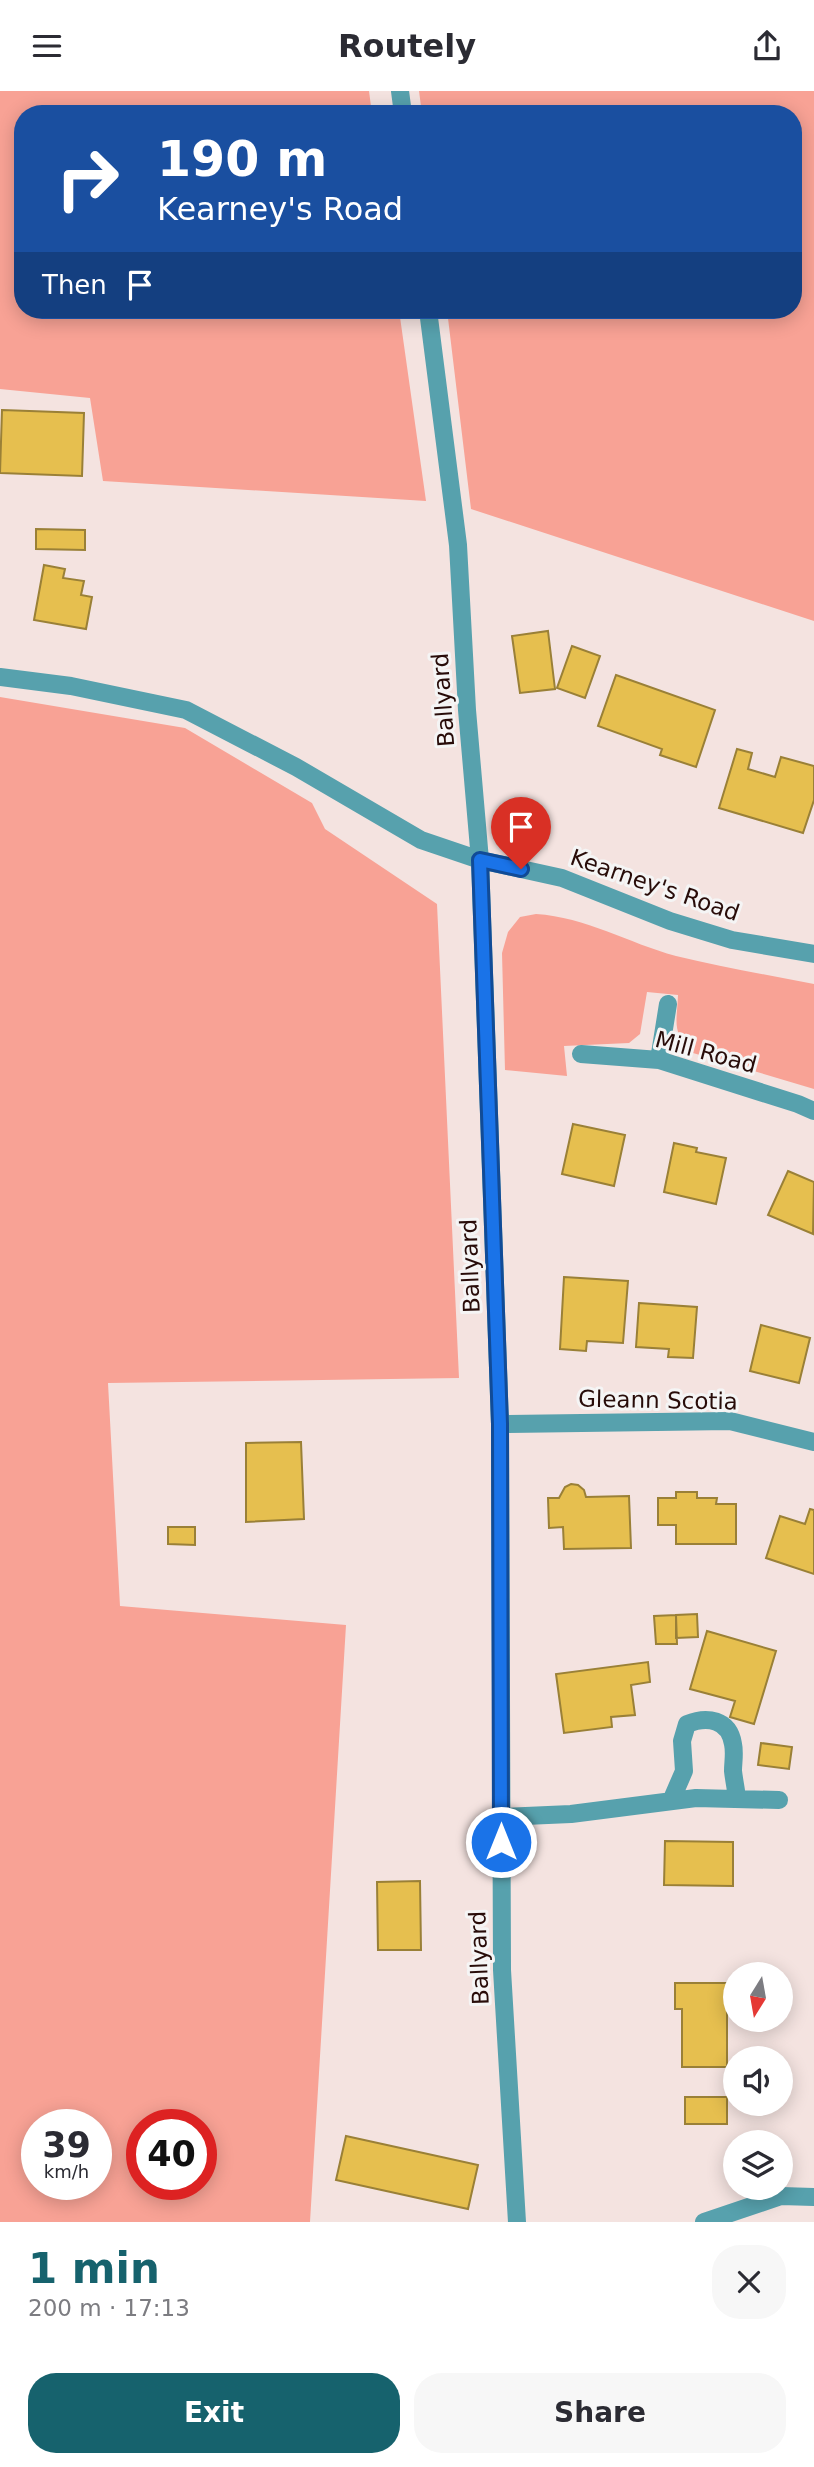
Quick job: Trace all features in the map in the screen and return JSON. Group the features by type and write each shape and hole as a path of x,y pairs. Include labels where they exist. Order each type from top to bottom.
{"street":[{"name":"Ballyard","path":"429,319 458,545 467,710 480,860 500,1424 502,1970 517,2222"},
{"name":"Kearney's Road","path":"0,677 71,686 186,710 296,767 421,840 480,860 562,878 670,921 732,940 814,954"},
{"path":"659,1060 668,1004"},
{"name":"Mill Road","path":"582,1054 659,1060 814,1111"},
{"name":"Gleann Scotia","path":"500,1424 730,1421 814,1442"},
{"path":"671,1801 684,1770 684,1731 687,1724 701,1719 717,1721 726,1726 733,1741 737,1798"},
{"path":"501,1817 571,1814 696,1798 779,1800"},
{"path":"704,2222 781,2196 814,2197"}],"shaded area":[{"path":"0,91 369,91 371,105 14,105 14,319 400,319 426,501 103,481 90,398 0,389"},
{"path":"419,91 814,91 814,621 471,509 448,319 802,319 802,105 421,105"},
{"path":"0,697 185,728 312,803 325,829 437,904 459,1378 108,1383 120,1606 346,1625 310,2222 0,2222"},
{"path":"536,914 590,925 676,956 814,984 814,1089 693,1053 678,1033 678,995 647,992 640,1034 629,1043 564,1046 567,1076 505,1070 502,953 508,932 520,917"}],"building":[{"path":"2,410 84,413 82,476 0,473"},
{"path":"36,529 85,530 85,550 36,549"},
{"path":"44,565 65,569 63,578 84,581 81,595 92,597 86,629 34,620"},
{"path":"548,631 555,689 520,693 512,636"},
{"path":"572,646 600,656 585,698 557,688"},
{"path":"616,675 715,710 696,767 660,755 662,749 598,726"},
{"path":"737,749 752,753 748,769 775,777 781,757 814,766 814,800 803,833 719,808"},
{"path":"573,1124 625,1135 614,1186 562,1174"},
{"path":"674,1143 697,1148 696,1152 726,1158 716,1204 664,1192"},
{"path":"788,1171 814,1182 813,1234 768,1215"},
{"path":"564,1277 628,1281 623,1343 587,1341 586,1351 560,1349"},
{"path":"639,1303 697,1307 693,1358 668,1357 669,1349 636,1347"},
{"path":"761,1325 810,1338 799,1383 750,1371"},
{"path":"301,1442 304,1519 246,1522 246,1443"},
{"path":"571,1484 584,1490 586,1497 629,1496 631,1548 564,1549 563,1527 549,1528 548,1498 559,1498 565,1487"},
{"path":"676,1492 697,1492 697,1498 717,1498 716,1504 736,1504 736,1544 676,1544 676,1525 658,1525 658,1498 676,1498"},
{"path":"810,1509 814,1510 814,1574 766,1558 780,1516 805,1524"},
{"path":"168,1527 195,1527 195,1545 168,1544"},
{"path":"697,1614 698,1637 676,1638 676,1615"},
{"path":"676,1615 677,1644 656,1644 654,1616"},
{"path":"707,1631 776,1651 754,1724 730,1717 735,1701 690,1689"},
{"path":"648,1662 650,1682 631,1685 635,1715 611,1717 612,1727 564,1733 556,1674"},
{"path":"761,1743 792,1747 789,1769 758,1765"},
{"path":"665,1841 733,1842 733,1886 664,1885"},
{"path":"420,1881 421,1950 378,1950 377,1882"},
{"path":"675,1983 723,1983 723,2032 727,2032 727,2046 723,2046 723,2067 682,2067 682,2009 675,2009"},
{"path":"685,2097 723,2097 723,2116 727,2116 727,2124 685,2124"},
{"path":"346,2136 478,2165 468,2209 336,2180"}],"route":[{"path":"501,1842 500,1424 480,860 521,869"}]}
